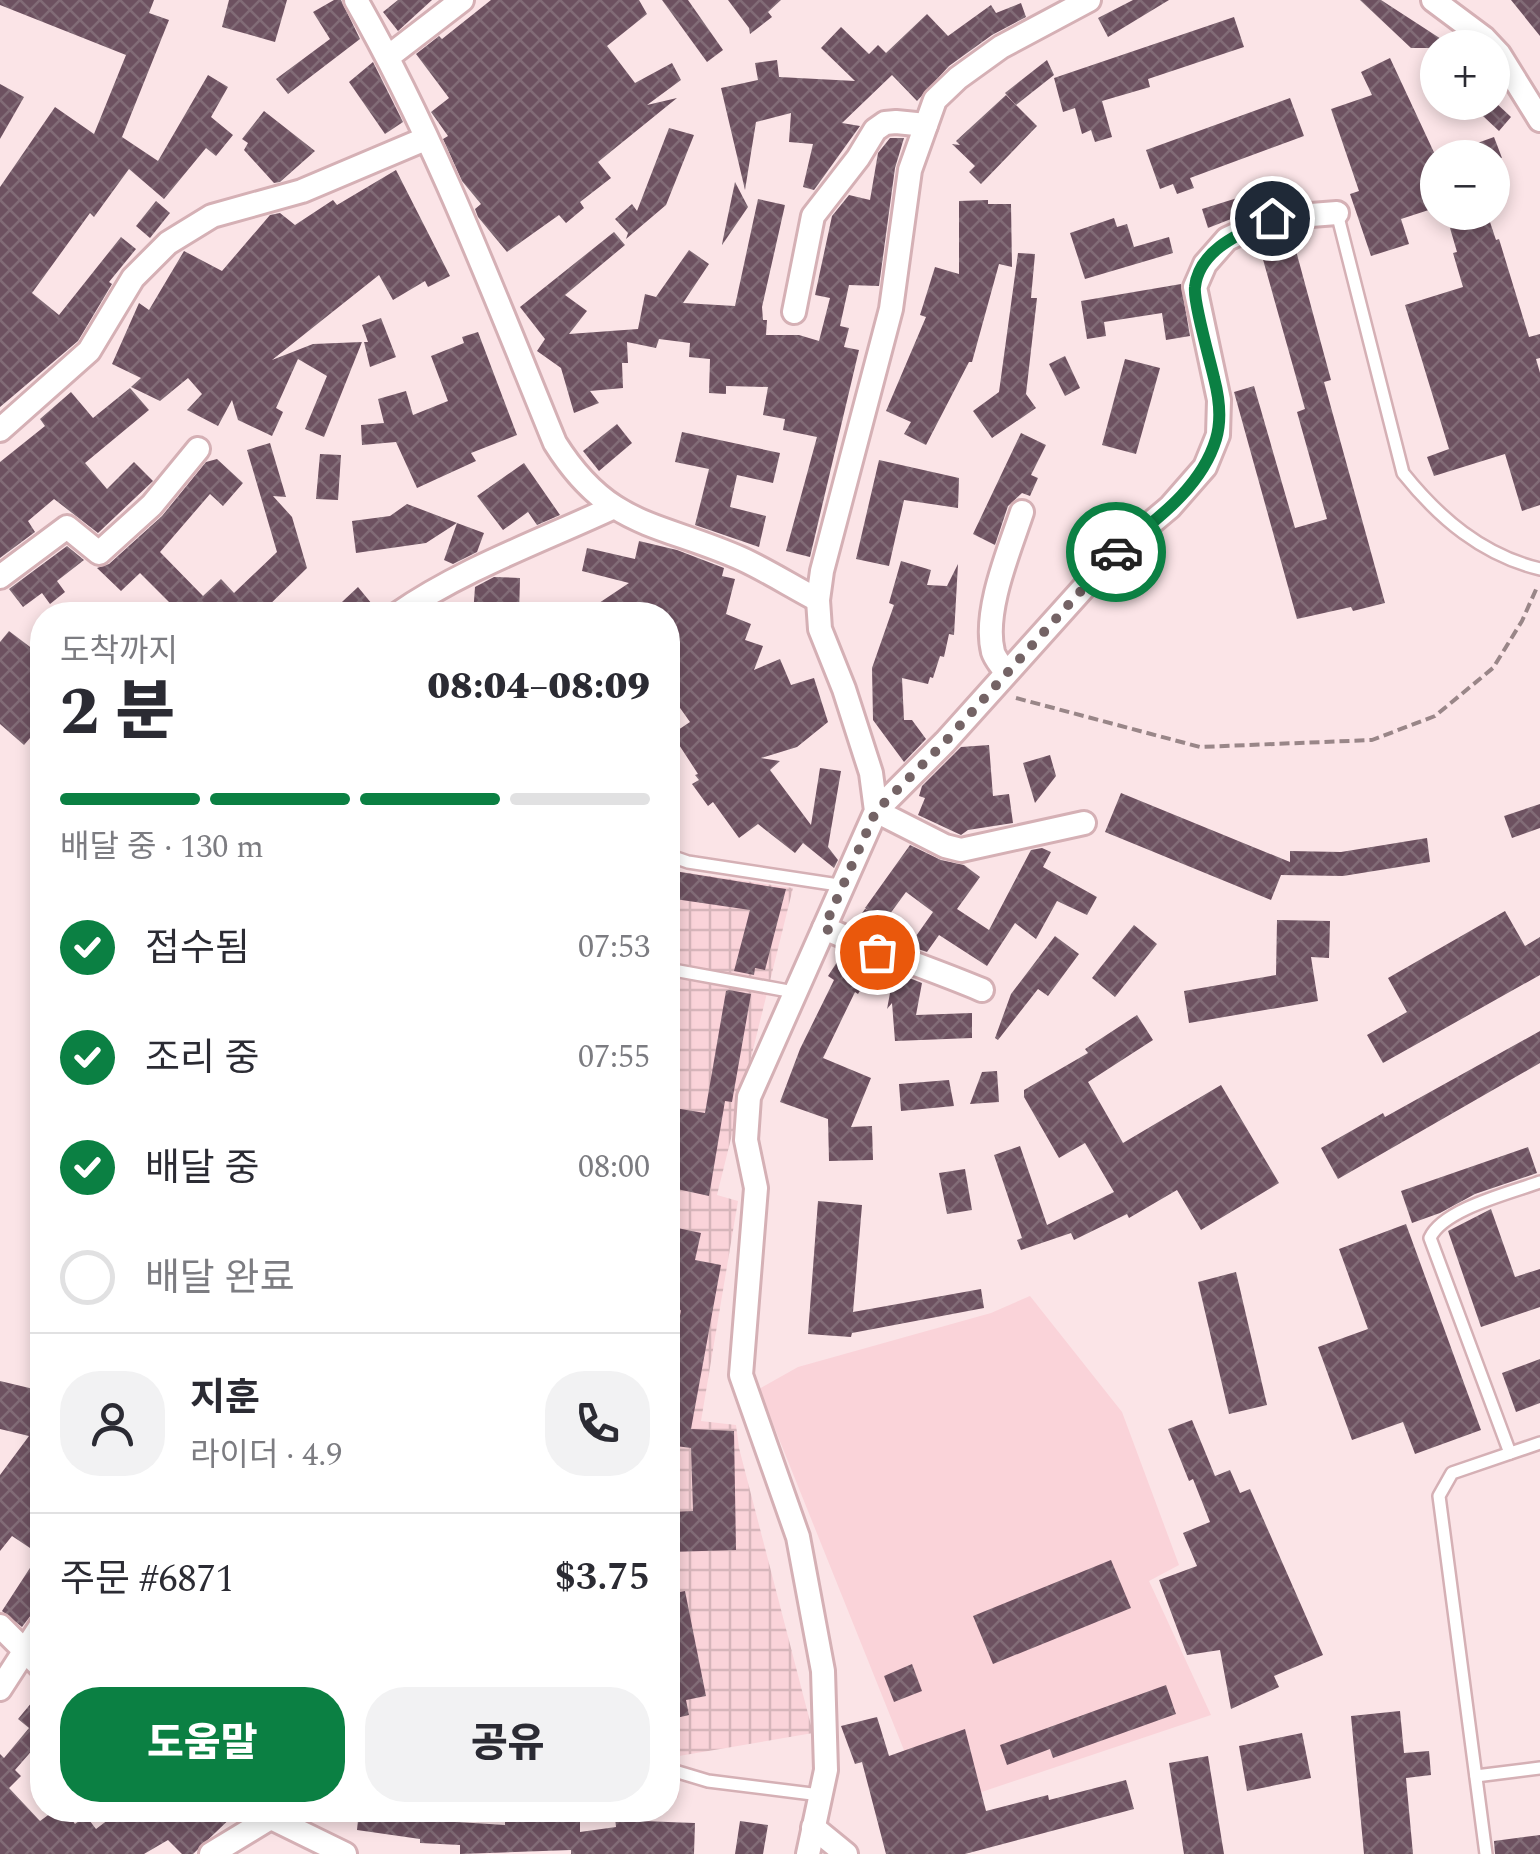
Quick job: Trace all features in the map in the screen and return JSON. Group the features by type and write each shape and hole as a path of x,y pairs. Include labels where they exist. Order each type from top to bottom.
{"street":[{"path":"356,0 388,58 480,260 555,443 570,466 628,518 742,559 818,600"},
{"path":"388,58 462,0"},
{"path":"876,811 871,773 820,629 818,600 822,571 891,309 910,170 935,100 958,78 1000,46 1089,0"},
{"path":"1432,0 1484,38 1499,54 1540,120"},
{"path":"794,312 813,216 875,130 896,122 926,125"},
{"path":"0,430 89,351 133,278 168,242 212,216 302,190 425,139"},
{"path":"808,1854 826,1770 823,1671 798,1537 741,1375 756,1188 746,1140 749,1097 876,811 1114,554 1170,508 1206,467 1218,435 1219,400 1194,287 1204,264 1227,239 1272,218 1336,213"},
{"path":"0,577 67,527 98,553 152,505 198,449"},
{"path":"414,602 470,572 614,508"},
{"path":"999,680 992,626 1000,578 1022,512"},
{"path":"876,811 960,850 1084,823"},
{"path":"824,928 982,990"},
{"path":"0,1626 30,1655"},
{"path":"0,1689 30,1664"},
{"path":"211,1854 252,1822"},
{"path":"279,1822 346,1854"},
{"path":"814,1827 846,1854"}],"lane":[{"path":"1336,213 1403,472 1430,506 1468,538 1518,564 1540,569"},
{"path":"680,859 845,886"},
{"path":"680,972 794,992"},
{"path":"1510,1453 1430,1238 1436,1225 1464,1210 1540,1182"},
{"path":"1486,1854 1439,1496 1452,1473 1540,1443"},
{"path":"1476,1776 1540,1768"},
{"path":"680,1772 708,1780 820,1795"}],"path":[{"path":"999,680 1032,705 1200,747 1372,740 1435,716 1493,668 1522,621 1540,580"}],"shaded area":[{"path":"680,872 793,888 717,1195 738,1201 701,1421 736,1425 813,1733 680,1756"},
{"path":"1030,1296 1122,1412 1179,1565 1149,1581 1211,1715 928,1810 759,1389 798,1367 991,1313"}],"building":[{"path":"0,0 154,0 149,13 169,20 122,137 158,161 208,75 228,87 211,117 233,135 216,156 206,148 164,199 129,169 94,217 90,213 32,293 59,315 121,237 136,249 109,282 112,284 78,341 0,407 0,187 55,107 94,134 126,55 0,5"},
{"path":"229,0 287,0 275,42 222,27"},
{"path":"341,0 360,39 288,94 276,79 330,39 313,12"},
{"path":"398,0 432,0 398,31 383,12"},
{"path":"491,0 639,0 647,14 607,46 635,83 672,63 681,80 647,105 677,98 598,162 611,178 580,202 584,208 566,223 559,215 507,252 478,217 475,209 481,204 462,181 443,139 448,136 431,112 449,98 416,54 439,36 442,39"},
{"path":"662,0 688,0 723,50 707,62"},
{"path":"728,0 781,0 768,12 772,17 750,34"},
{"path":"1133,0 1169,0 1108,37 1098,18"},
{"path":"1360,0 1381,0 1427,30 1420,30 1420,48 1411,48"},
{"path":"1511,0 1540,0 1540,36"},
{"path":"1021,3 1026,17 992,35 949,66 917,101 892,75 842,123 860,126 814,190 803,187 813,144 789,142 791,113 756,122 745,190 721,88 758,80 755,63 777,60 779,77 855,81 821,48 841,27 869,54 878,45 886,53 927,14 948,36 991,5 996,13"},
{"path":"1234,17 1244,47 1148,79 1150,87 1102,101 1112,137 1095,142 1091,130 1082,134 1075,108 1063,112 1054,78"},
{"path":"1390,58 1428,140 1420,140 1420,213 1401,219 1409,244 1371,256 1350,194 1359,191 1331,109 1372,95 1361,72"},
{"path":"1047,60 1054,75 1016,105 1005,93"},
{"path":"373,62 403,122 385,134 349,82"},
{"path":"0,84 24,97 0,139"},
{"path":"1006,95 1037,126 981,184 969,172 975,166 952,144 960,145 956,141"},
{"path":"1290,98 1304,136 1190,178 1194,188 1177,194 1173,184 1160,189 1146,150"},
{"path":"264,111 315,151 280,182 274,183 244,150 248,143 242,139"},
{"path":"1487,120 1508,120 1499,131"},
{"path":"669,128 694,135 666,205 626,239 628,233 615,219 632,204 637,211"},
{"path":"890,138 904,138 895,168 879,286 849,285 840,326 849,328 844,347 859,350 810,557 786,551 817,437 783,430 785,419 763,415 768,387 726,386 726,394 709,393 710,359 689,357 690,343 659,339 656,348 627,342 628,363 622,363 623,388 590,391 599,403 574,413 561,368 537,351 545,339 520,307 614,232 625,245 565,295 587,311 569,334 638,329 645,294 656,297 689,250 709,264 683,303 735,306 758,199 785,205 762,307 763,320 767,320 766,335 799,335 819,341 830,298 815,295 832,216 849,195 870,200 878,153"},
{"path":"396,170 450,276 428,287 425,281 393,300 379,275 272,360 313,344 362,342 324,437 305,429 327,376 298,359 276,408 283,412 272,436 238,420 232,400 218,426 187,410 202,394 188,378 160,401 131,387 141,378 112,364 139,303 149,310 184,251 222,271 270,215 280,213 295,225 333,200 337,205"},
{"path":"735,182 748,207 722,245 722,244"},
{"path":"1250,194 1254,210 1208,228 1202,209"},
{"path":"988,200 988,204 1011,204 1012,267 999,264 972,362 926,445 904,434 911,422 886,411 926,317 920,315 935,267 959,274 959,201"},
{"path":"156,201 170,213 150,238 136,226"},
{"path":"1114,218 1117,227 1127,224 1134,247 1169,237 1173,253 1085,279 1070,233"},
{"path":"1451,230 1493,230 1496,240 1499,239 1529,337 1540,334 1540,358 1536,359 1540,373 1540,505 1522,511 1505,454 1434,476 1427,457 1449,449 1405,305 1463,287 1453,253 1457,252"},
{"path":"1295,247 1331,380 1324,382 1385,603 1297,619 1234,392 1254,386 1295,528 1327,519 1297,412 1305,409 1262,256"},
{"path":"1018,253 1035,254 1031,298 1037,298 1026,394 1036,408 992,438 973,411 999,392"},
{"path":"1181,284 1190,336 1166,340 1162,313 1104,322 1106,336 1087,339 1081,301"},
{"path":"381,318 396,357 370,367 362,325"},
{"path":"478,332 517,435 471,453 476,461 417,488 396,442 362,445 361,425 384,423 378,399 406,391 413,415 448,401 431,356 464,343 462,337"},
{"path":"1065,356 1080,388 1065,396 1049,364"},
{"path":"1125,359 1160,368 1136,454 1102,445"},
{"path":"130,388 149,410 85,463 107,489 134,462 153,481 98,533 54,499 28,521 35,532 0,558 0,462 45,426 40,419 71,392 93,418"},
{"path":"617,424 632,443 599,471 583,451"},
{"path":"682,432 780,453 773,483 737,475 730,507 766,516 759,547 695,525 709,469 675,462"},
{"path":"1021,433 1046,445 1031,475 1038,478 1030,496 1022,493 1008,506 995,545 973,534"},
{"path":"270,443 286,497 273,496 292,517 307,568 272,602 169,602 140,573 121,591 97,568 109,564 162,516 206,462 217,459 243,483 223,506 210,494 160,552 203,596 221,579 234,593 277,552 247,450"},
{"path":"320,454 341,455 338,500 316,499"},
{"path":"879,460 959,478 958,508 904,500 889,566 856,559"},
{"path":"524,463 560,515 537,525 528,512 503,530 477,496"},
{"path":"407,504 457,523 426,543 356,553 352,521 390,516"},
{"path":"457,523 484,533 477,552 453,564 444,560"},
{"path":"639,541 724,568 722,576 735,579 726,614 751,624 745,640 763,646 754,670 780,659 791,685 814,678 828,722 797,747 761,758 780,761 770,770 811,825 820,768 841,771 828,847 838,860 834,868 803,843 795,853 758,824 739,838 713,802 708,806 692,784 699,780 695,775 698,774 680,746 680,729 690,722 680,708 680,602 600,602 629,583 582,571 587,548 635,559"},
{"path":"67,546 84,560 57,581 65,592 52,602 42,593 23,607 9,589"},
{"path":"901,561 931,570 927,585 947,586 958,564 954,635 949,634 944,657 940,656 928,684 902,678 904,720 912,720 926,739 904,762 873,720 872,668 894,605 889,603"},
{"path":"494,577 520,578 519,602 474,602 475,587"},
{"path":"358,587 370,602 342,602"},
{"path":"9,631 30,647 30,738 24,745 0,724 0,642"},
{"path":"989,745 993,796 1009,794 1013,823 968,830 961,835 918,815 925,798 919,796 922,786 961,747"},
{"path":"1050,755 1056,776 1035,803 1023,763"},
{"path":"1121,793 1290,862 1290,851 1341,852 1427,838 1430,862 1343,876 1281,875 1271,900 1105,832"},
{"path":"1540,804 1540,828 1512,838 1504,816"},
{"path":"910,845 941,860 964,865 980,877 957,909 989,930 1031,850 1042,848 1051,852 1043,867 1097,897 1087,915 1057,901 1036,939 1015,923 987,966 939,935 927,952 909,946 933,912 906,892 876,933 854,924 868,910 865,908"},
{"path":"680,872 786,889 765,970 755,968 754,975 734,971 750,910 680,900"},
{"path":"1505,911 1525,946 1540,937 1540,975 1383,1063 1367,1035 1407,1012 1388,978"},
{"path":"1277,920 1330,921 1329,958 1311,957 1318,1001 1189,1023 1184,991 1276,975"},
{"path":"1134,925 1157,944 1115,997 1092,978"},
{"path":"1055,936 1079,954 1048,996 1038,989 998,1040 995,1038 1011,994"},
{"path":"850,955 875,965 858,994 855,992 823,1058 871,1078 851,1127 872,1126 873,1160 829,1161 828,1119 780,1102 800,1049 834,980 828,976 839,959 845,963"},
{"path":"894,972 922,983 916,1015 972,1013 972,1038 895,1041 892,1003 887,1009"},
{"path":"726,991 751,994 732,1102 725,1101 709,1196 680,1190 680,1109 705,1113"},
{"path":"1137,1015 1153,1040 1088,1082 1123,1143 1221,1085 1279,1183 1201,1230 1177,1190 1129,1218 1127,1214 1074,1240 1071,1233 1021,1250 1017,1240 1022,1238 994,1155 1020,1146 1047,1225 1114,1192 1085,1143 1059,1158 1024,1097 1024,1090 1088,1053 1085,1049"},
{"path":"1540,1031 1540,1063 1338,1179 1321,1148"},
{"path":"997,1071 999,1102 970,1104 982,1072"},
{"path":"949,1080 954,1106 901,1111 899,1084"},
{"path":"1528,1147 1537,1173 1475,1194 1412,1223 1401,1191"},
{"path":"965,1169 972,1210 947,1214 939,1173"},
{"path":"818,1201 862,1205 853,1312 981,1289 984,1308 852,1333 851,1337 808,1334"},
{"path":"1491,1209 1515,1277 1540,1269 1540,1307 1481,1327 1448,1231"},
{"path":"1406,1224 1481,1430 1415,1454 1403,1422 1352,1440 1318,1347 1368,1329 1339,1249"},
{"path":"680,1229 701,1233 695,1260 721,1265 691,1429 734,1431 736,1550 680,1552 680,1512 693,1511 691,1448 680,1447"},
{"path":"1236,1272 1267,1405 1229,1414 1198,1282"},
{"path":"1540,1359 1540,1403 1516,1412 1502,1373"},
{"path":"0,1381 30,1388 30,1548 12,1536 0,1551 0,1475 29,1436 0,1429"},
{"path":"1192,1420 1215,1476 1230,1470 1240,1493 1250,1489 1323,1655 1274,1676 1279,1687 1231,1709 1220,1650 1187,1655 1159,1580 1197,1566 1183,1533 1210,1522 1168,1429"},
{"path":"1111,1560 1131,1608 993,1664 973,1616"},
{"path":"30,1568 30,1616 22,1627 2,1611"},
{"path":"685,1591 706,1696 686,1700 689,1715 680,1717 680,1592"},
{"path":"912,1664 922,1691 894,1702 884,1676"},
{"path":"1166,1685 1176,1714 1053,1758 1050,1749 1007,1765 1000,1745"},
{"path":"30,1704 30,1753 15,1770 21,1776 9,1788 30,1810 30,1822 91,1822 96,1829 105,1822 226,1822 193,1854 182,1854 168,1840 144,1854 0,1854 0,1754 4,1758 29,1728 18,1719"},
{"path":"1400,1711 1404,1753 1429,1751 1431,1775 1406,1778 1413,1854 1364,1854 1351,1716"},
{"path":"877,1717 889,1756 965,1729 986,1811 1126,1780 1134,1809 965,1854 886,1854 862,1762 855,1764 841,1726"},
{"path":"1302,1733 1311,1778 1247,1791 1239,1746"},
{"path":"1208,1756 1224,1854 1184,1854 1169,1763"},
{"path":"740,1821 768,1825 763,1854 735,1854"},
{"path":"358,1822 580,1822 580,1832 616,1827 616,1822 695,1823 694,1854 571,1854 571,1850 460,1854 460,1845 420,1843 420,1839 357,1830"},
{"path":"1540,1835 1540,1854 1495,1854 1494,1841"}],"way so far":[{"path":"877,952 824,928 876,811 945,742 1116,552"}],"route":[{"path":"1116,552 1170,508 1206,467 1218,435 1219,400 1194,287 1204,264 1227,239 1272,218"}]}
